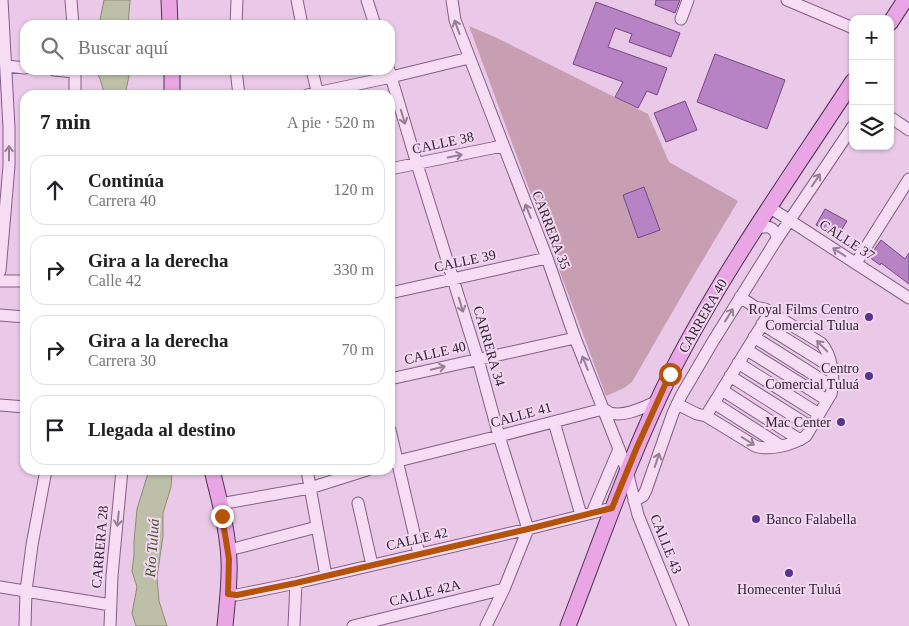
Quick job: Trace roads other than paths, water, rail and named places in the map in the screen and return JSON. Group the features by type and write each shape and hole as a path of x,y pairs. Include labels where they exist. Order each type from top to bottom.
{"main road":[{"path":"160,0 161,20"},
{"path":"169,0 170,20"},
{"path":"894,17 905,0"},
{"path":"162,75 162,90"},
{"path":"172,75 172,90"},
{"name":"CARRERA 40","path":"568,626 627,471 658,401 684,349 726,275 769,207 849,90"},
{"path":"214,475 237,548 238,572 225,626"},
{"path":"221,475 235,626"}],"street":[{"path":"0,271 9,166 2,0"},
{"path":"71,0 73,20"},
{"path":"236,20 237,0"},
{"path":"297,0 301,20"},
{"path":"367,0 373,20"},
{"name":"CARRERA 35","path":"452,0 455,20 469,58 627,471"},
{"path":"681,19 688,0"},
{"path":"788,0 849,26"},
{"path":"395,72 469,58"},
{"path":"6,66 20,67"},
{"path":"74,75 75,90"},
{"path":"237,75 238,90"},
{"path":"312,75 314,90"},
{"path":"328,90 383,75"},
{"name":"CARRERA 34","path":"391,75 528,529"},
{"path":"894,120 909,130"},
{"name":"CARRERA 40","path":"634,501 643,496 646,490 679,401 712,343 777,238 849,132"},
{"name":"CALLE 38","path":"395,168 502,146"},
{"path":"856,263 909,179"},
{"name":"CALLE 37","path":"769,207 909,298"},
{"path":"756,228 764,226 773,229 776,232 777,238"},
{"name":"CALLE 39","path":"395,292 546,258"},
{"path":"0,281 20,281"},
{"path":"679,401 697,414 706,416 755,446 768,449 800,440 806,436 831,394 833,386 831,367 826,348 767,310 755,307 742,294"},
{"path":"706,416 762,324 767,310"},
{"path":"0,315 20,317"},
{"path":"762,324 831,367"},
{"path":"754,337 833,386"},
{"name":"CALLE 40","path":"395,378 575,338"},
{"path":"747,350 827,400"},
{"path":"738,364 819,414"},
{"path":"730,376 811,427"},
{"path":"722,390 800,440"},
{"name":"CALLE 41","path":"395,462 603,409 610,413 621,414 643,408 658,401"},
{"path":"714,402 781,446"},
{"path":"0,405 20,406"},
{"path":"554,422 587,514"},
{"path":"587,514 619,449"},
{"path":"395,466 419,554"},
{"name":"CALLE 43","path":"627,471 641,522 683,626"},
{"path":"25,626 26,591 32,544 45,475"},
{"name":"CARRERA 28","path":"110,626 110,606 122,475"},
{"path":"308,475 326,576"},
{"path":"224,503 310,488 351,475"},
{"path":"358,503 372,565"},
{"name":"CALLE 42","path":"233,594 296,583 612,508"},
{"path":"237,548 317,527"},
{"path":"486,626 504,589 528,529"},
{"path":"294,626 296,583"},
{"path":"0,587 110,606"},
{"name":"CALLE 42A","path":"353,626 504,589"}],"water":[{"path":"104,0 130,0 128,20 100,20"},
{"path":"99,75 129,75 126,90 103,90"},
{"name":"Río Tuluá","path":"147,475 172,475 171,487 163,513 163,536 157,577 159,601 167,626 136,626 132,613 137,587 132,571 137,509"}],"place":[{"name":"Royal Films Centro Comercial Tulua","path":"869,317"},
{"name":"Centro Comercial Tuluá","path":"869,376"},
{"name":"Mac Center","path":"841,422"},
{"name":"Banco Falabella","path":"756,519"},
{"name":"Homecenter Tuluá","path":"789,573"}]}
